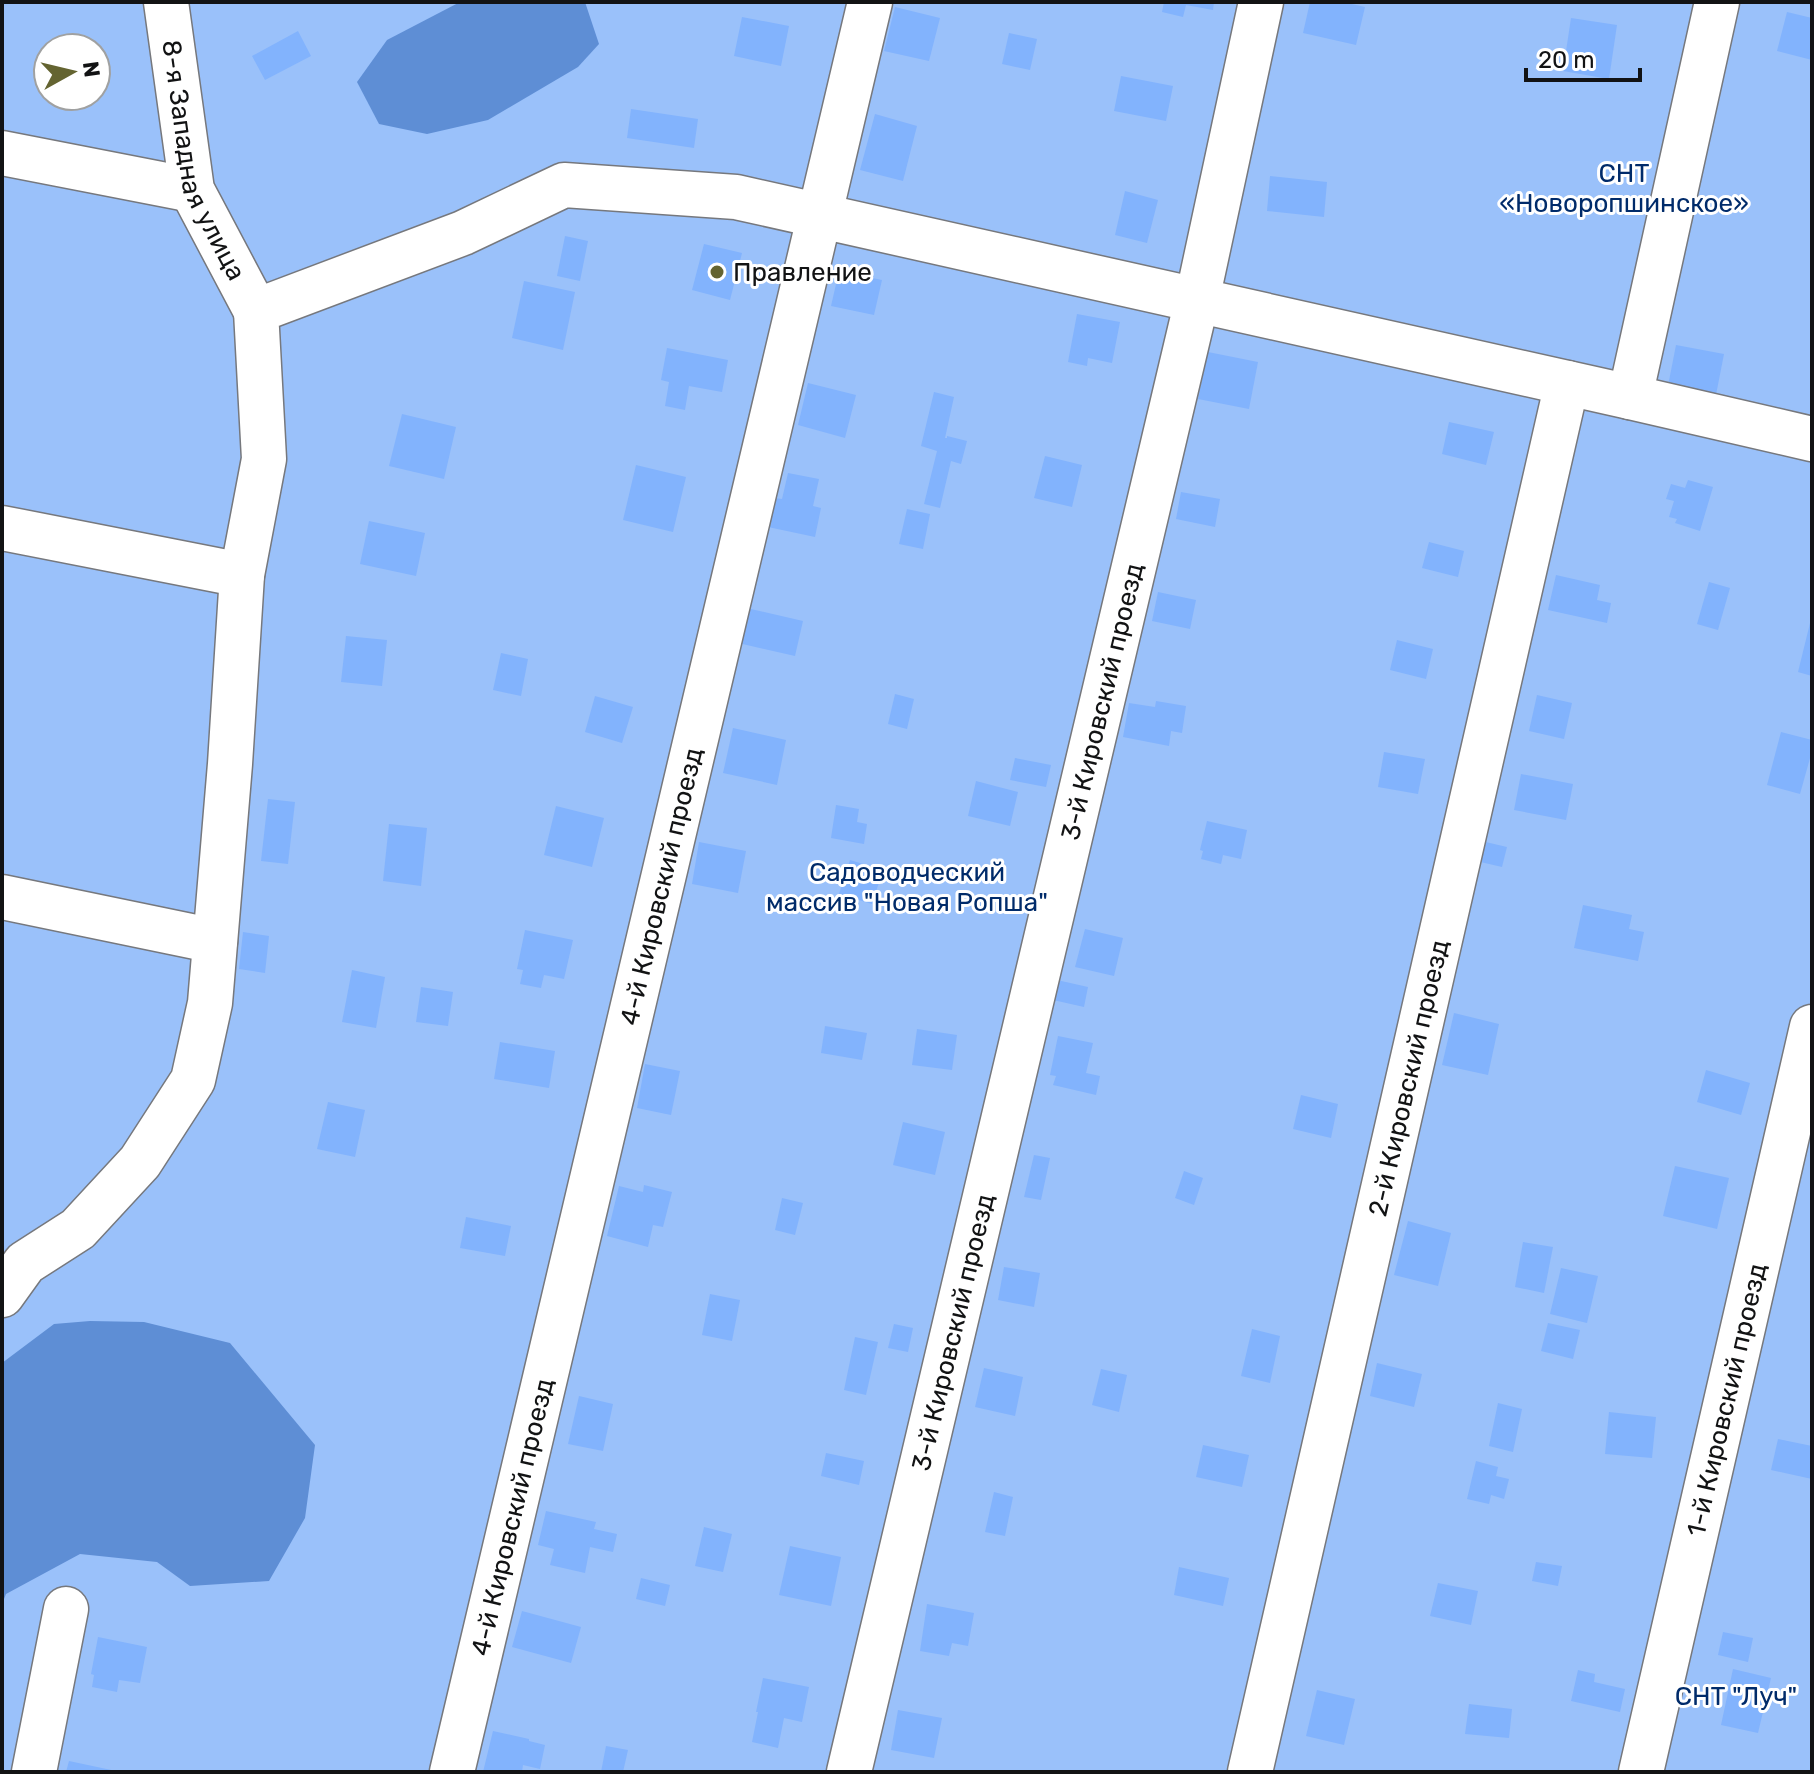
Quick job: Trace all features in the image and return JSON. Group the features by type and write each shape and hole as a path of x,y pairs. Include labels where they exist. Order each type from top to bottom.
{"street":[{"name":"8-я Западная улица","path":"166,2 192,190 256,311"},
{"name":"4-й Кировский проезд","path":"452,1772 870,2"},
{"name":"3-й Кировский проезд","path":"849,1772 1197,300 1261,2"},
{"path":"1630,397 1717,2"},
{"path":"2,153 192,190"},
{"path":"10,1272 78,1229 140,1162 193,1080 210,1003 242,575 264,459 256,311 463,233 564,185 736,197 1812,439"},
{"name":"2-й Кировский проезд","path":"1250,1772 1567,383"},
{"path":"2,528 242,575"},
{"path":"2,897 215,941"},
{"name":"1-й Кировский проезд","path":"1641,1772 1812,1027"},
{"path":"34,1772 66,1609"}],"green space":[{"name":"Садоводческий массив \"Новая Ропша\"","path":"2,2 1812,2 1812,1772 2,1772"}],"shaded area":[{"path":"460,2 585,2 599,44 578,67 488,120 427,134 379,124 357,82 387,40"},
{"path":"144,1322 230,1343 315,1445 305,1518 269,1581 190,1586 157,1562 80,1554 6,1594 2,1604 2,1363 54,1324"}],"building":[{"path":"1164,2 1214,2 1213,10 1186,5 1183,17 1162,12"},
{"path":"1310,2 1343,2 1365,7 1356,45 1303,33"},
{"path":"895,7 940,18 929,61 884,51"},
{"path":"1787,12 1812,18 1812,60 1777,51"},
{"path":"742,17 789,26 781,66 734,56"},
{"path":"1571,18 1617,25 1609,79 1563,71"},
{"path":"298,31 311,56 265,80 252,56"},
{"path":"1009,33 1037,39 1030,70 1002,64"},
{"path":"1121,76 1173,86 1166,121 1114,111"},
{"path":"631,109 698,119 694,148 627,138"},
{"path":"875,114 917,126 903,181 860,170"},
{"path":"1270,176 1327,182 1324,217 1267,211"},
{"path":"1125,191 1158,200 1147,243 1115,235"},
{"path":"565,236 588,241 580,281 557,276"},
{"name":"Правление","path":"704,244 742,253 730,300 692,290"},
{"path":"839,271 882,280 874,315 831,306"},
{"path":"524,281 575,292 563,350 512,338"},
{"path":"1077,314 1120,322 1112,363 1088,358 1087,366 1068,362"},
{"path":"1676,345 1724,354 1715,400 1667,391"},
{"path":"667,348 728,360 722,392 689,386 685,410 665,406 669,382 661,380"},
{"path":"1208,352 1258,362 1249,409 1198,399"},
{"path":"808,383 856,395 845,438 798,425"},
{"path":"934,392 954,397 945,438 967,441 961,464 951,461 940,508 924,504 937,451 921,446"},
{"path":"402,414 456,427 444,479 389,466"},
{"path":"1449,422 1494,432 1486,465 1442,454"},
{"path":"1045,456 1082,465 1072,507 1034,498"},
{"path":"636,465 686,477 673,532 623,520"},
{"path":"788,473 819,479 813,506 821,508 815,537 768,527 774,498 782,499"},
{"path":"1688,480 1713,487 1700,531 1675,523 1677,519 1669,517 1674,501 1666,499 1671,484 1685,488"},
{"path":"1181,492 1220,499 1215,527 1176,519"},
{"path":"907,509 930,514 923,549 899,544"},
{"path":"369,521 425,533 416,576 360,564"},
{"path":"1429,542 1464,551 1458,577 1422,568"},
{"path":"1556,575 1600,585 1597,600 1611,603 1607,623 1548,610"},
{"path":"1709,582 1730,588 1718,630 1697,624"},
{"path":"1158,592 1196,600 1190,629 1152,621"},
{"path":"742,607 803,621 795,656 734,642"},
{"path":"1812,619 1812,676 1798,672"},
{"path":"346,636 387,640 382,686 341,682"},
{"path":"1397,640 1433,649 1426,679 1390,670"},
{"path":"501,653 528,659 521,696 493,690"},
{"path":"895,694 914,699 907,729 888,724"},
{"path":"1537,695 1572,703 1564,739 1529,731"},
{"path":"595,696 633,707 622,743 585,732"},
{"path":"1156,701 1186,706 1182,733 1171,731 1169,746 1123,737 1129,703 1155,707"},
{"path":"733,728 786,740 777,785 723,773"},
{"path":"1781,732 1812,740 1800,794 1767,785"},
{"path":"1384,752 1425,759 1418,794 1378,787"},
{"path":"1015,758 1051,765 1046,787 1010,780"},
{"path":"1521,774 1573,784 1566,820 1514,810"},
{"path":"976,781 1018,792 1010,826 968,816"},
{"path":"268,799 295,802 288,864 261,861"},
{"path":"836,805 859,809 857,822 867,824 864,844 831,838"},
{"path":"556,806 604,818 592,867 544,855"},
{"path":"1207,821 1247,830 1241,859 1223,855 1221,864 1201,859"},
{"path":"389,824 427,828 421,886 383,881"},
{"path":"1477,840 1507,847 1502,867 1472,860"},
{"path":"699,842 746,851 738,893 692,884"},
{"path":"850,860 883,870 872,904 839,894"},
{"path":"1583,905 1632,915 1629,929 1644,932 1638,961 1574,948"},
{"path":"1085,929 1123,938 1114,976 1075,967"},
{"path":"525,930 573,940 564,979 544,975 541,988 520,984 523,970 517,969"},
{"path":"243,932 269,936 265,973 239,969"},
{"path":"352,970 385,977 376,1028 342,1022"},
{"path":"1057,980 1088,987 1084,1007 1053,1000"},
{"path":"421,987 453,992 448,1026 416,1022"},
{"path":"1454,1013 1499,1024 1488,1075 1442,1065"},
{"path":"825,1026 867,1033 862,1060 821,1053"},
{"path":"917,1029 957,1035 952,1070 912,1065"},
{"path":"1058,1036 1093,1043 1086,1073 1100,1076 1096,1095 1053,1085 1056,1076 1050,1075"},
{"path":"500,1042 555,1051 549,1088 494,1079"},
{"path":"645,1064 680,1071 671,1115 637,1108"},
{"path":"1706,1070 1750,1083 1741,1115 1697,1102"},
{"path":"1301,1095 1338,1104 1331,1138 1293,1129"},
{"path":"328,1102 365,1110 355,1157 317,1149"},
{"path":"903,1122 945,1132 935,1175 893,1165"},
{"path":"1034,1155 1050,1158 1041,1200 1024,1197"},
{"path":"1675,1166 1729,1178 1717,1229 1663,1216"},
{"path":"1184,1171 1203,1178 1194,1205 1175,1198"},
{"path":"644,1185 672,1192 663,1227 653,1225 648,1247 607,1236 619,1186 643,1192"},
{"path":"782,1198 803,1203 795,1235 775,1230"},
{"path":"466,1217 511,1226 505,1256 460,1248"},
{"path":"1408,1221 1451,1233 1438,1286 1394,1275"},
{"path":"1523,1242 1553,1247 1544,1293 1515,1287"},
{"path":"1004,1267 1040,1273 1034,1307 998,1300"},
{"path":"1561,1268 1598,1276 1587,1323 1550,1314"},
{"path":"710,1294 740,1300 732,1341 702,1335"},
{"path":"1548,1323 1580,1330 1573,1359 1541,1351"},
{"path":"894,1324 913,1328 908,1352 888,1348"},
{"path":"1252,1329 1280,1336 1270,1383 1241,1376"},
{"path":"855,1337 878,1342 866,1395 844,1390"},
{"path":"1377,1363 1422,1374 1414,1407 1370,1396"},
{"path":"984,1368 1023,1377 1015,1416 975,1407"},
{"path":"1101,1369 1127,1375 1119,1412 1092,1405"},
{"path":"579,1396 613,1404 603,1451 568,1444"},
{"path":"1498,1403 1522,1409 1513,1452 1489,1446"},
{"path":"1609,1412 1656,1417 1652,1458 1605,1454"},
{"path":"1778,1439 1812,1446 1812,1479 1771,1470"},
{"path":"1203,1445 1249,1455 1242,1487 1196,1477"},
{"path":"826,1453 864,1461 859,1485 821,1476"},
{"path":"1476,1461 1498,1467 1496,1476 1509,1479 1504,1499 1491,1495 1489,1504 1467,1499"},
{"path":"994,1492 1013,1497 1005,1536 985,1532"},
{"path":"546,1511 596,1522 594,1529 617,1534 613,1552 590,1547 585,1573 550,1565 554,1549 538,1545"},
{"path":"704,1527 732,1534 723,1572 695,1566"},
{"path":"790,1546 841,1557 831,1606 779,1595"},
{"path":"1536,1562 1562,1566 1558,1586 1532,1581"},
{"path":"1179,1567 1229,1578 1223,1606 1174,1595"},
{"path":"641,1578 670,1585 665,1606 636,1599"},
{"path":"1438,1583 1478,1591 1471,1625 1430,1616"},
{"path":"927,1604 974,1613 968,1646 952,1643 949,1656 920,1651"},
{"path":"522,1611 581,1627 571,1663 512,1647"},
{"path":"1723,1632 1753,1638 1748,1662 1718,1655"},
{"path":"98,1637 147,1647 140,1683 119,1680 117,1692 92,1687 94,1675 91,1674"},
{"path":"1733,1669 1771,1678 1758,1733 1721,1725"},
{"path":"1578,1670 1595,1674 1594,1682 1625,1689 1620,1712 1571,1701"},
{"path":"763,1678 809,1687 802,1722 784,1718 778,1748 752,1742"},
{"path":"1317,1690 1355,1699 1344,1745 1306,1736"},
{"path":"1469,1704 1512,1709 1509,1738 1465,1734"},
{"path":"898,1710 942,1718 934,1758 891,1750"},
{"path":"493,1731 545,1745 540,1769 523,1765 522,1772 483,1772"},
{"path":"606,1746 628,1750 623,1772 601,1772"},
{"path":"69,1761 116,1771 66,1772"}],"place":[{"name":"Правление","path":"717,272"}],"park label":[{"name":"СНТ «Новоропшинское»","path":"1624,188"},
{"name":"СНТ \"Луч\"","path":"1736,1696"}]}
